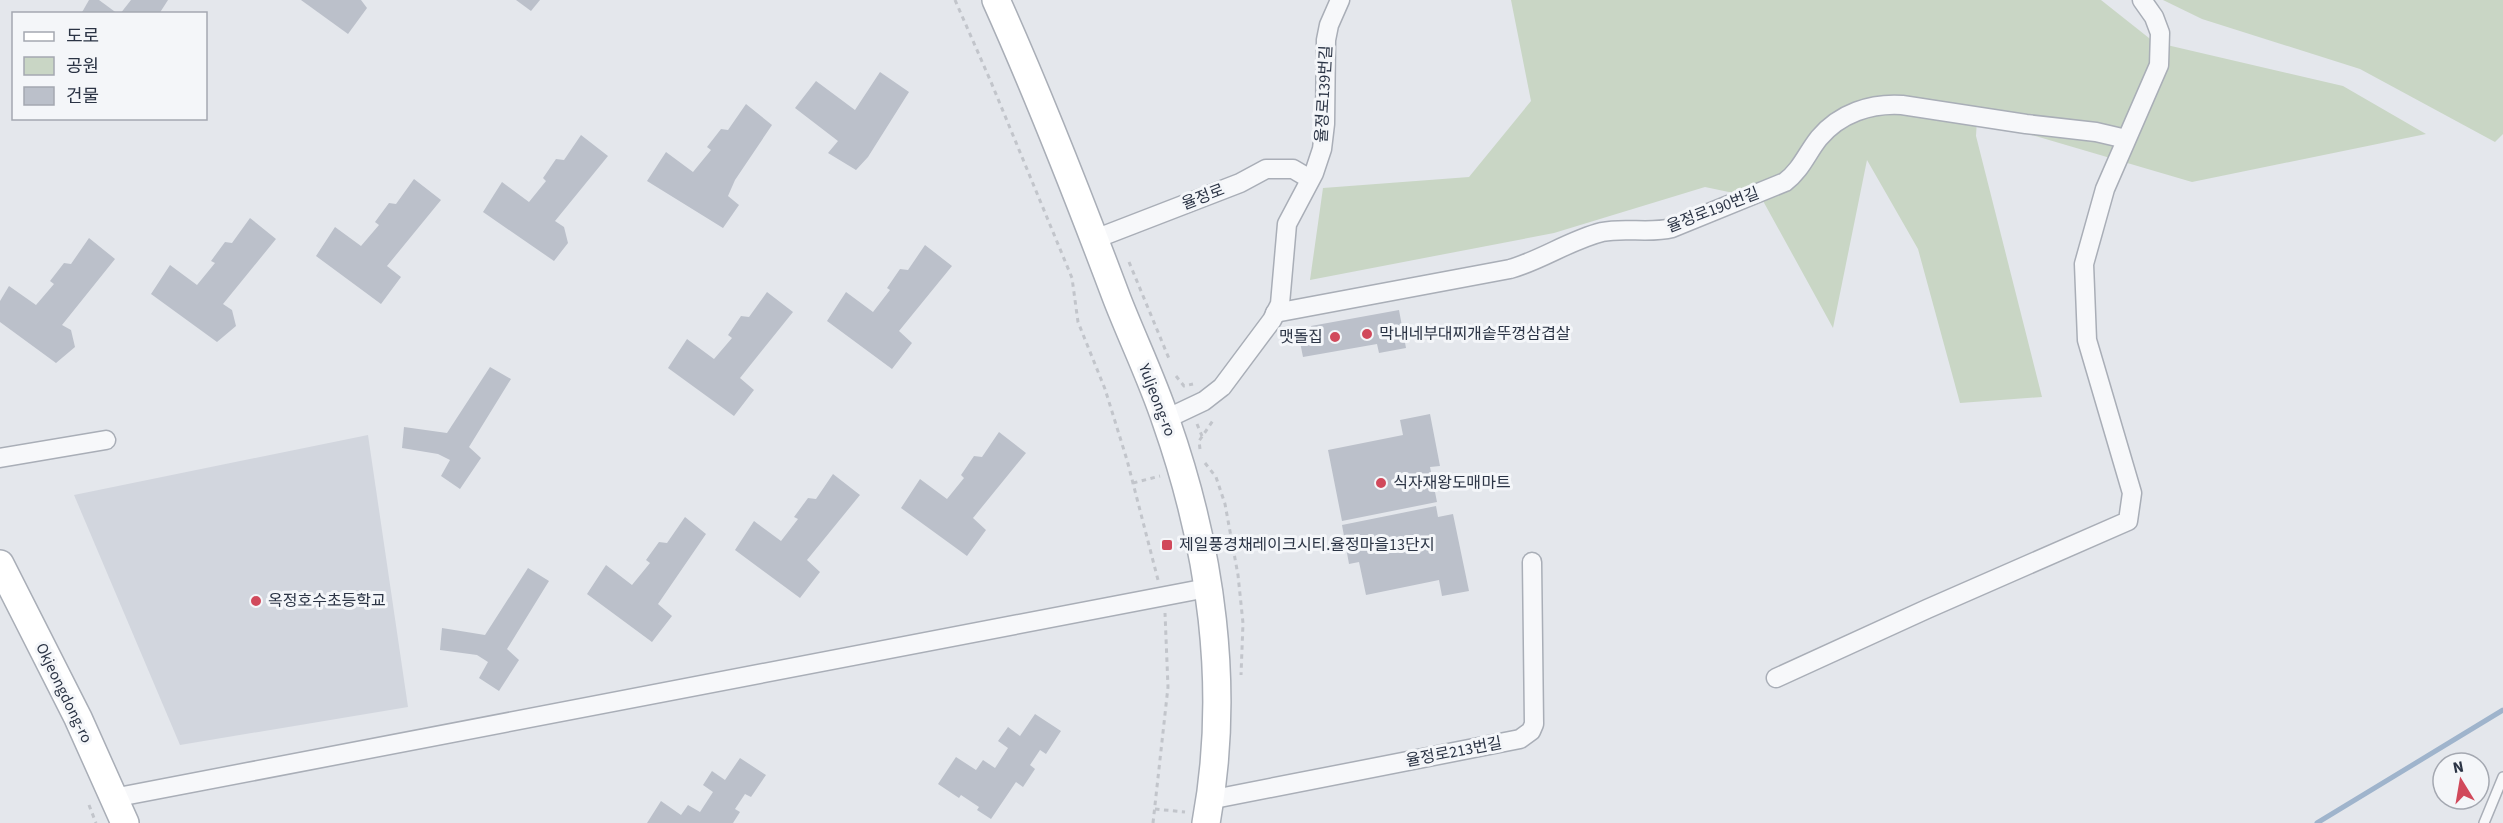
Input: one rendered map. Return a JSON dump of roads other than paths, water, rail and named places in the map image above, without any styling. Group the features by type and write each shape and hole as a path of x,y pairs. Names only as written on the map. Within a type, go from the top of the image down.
{"main road":[{"name":"Yuljeong-ro","path":"996,0 1023,60 1166,419 1195,513 1215,644 1218,694 1207,812"},
{"name":"Okjeongdong-ro","path":"0,564 78,718 101,801 125,823"}],"street":[{"name":"율정로139번길","path":"1166,419 1204,401 1222,387 1275,313 1282,290 1287,224 1311,179 1322,149 1329,25 1340,0"},
{"path":"1776,678 2128,521 2132,493 2087,340 2084,264 2105,189 2159,65 2160,33 2154,17 2142,0"},
{"name":"율정로190번길","path":"1275,313 1510,269 1600,233 1659,231 1672,228 1785,182 1795,174 1819,138 1831,126 1866,107 1884,104 1902,105 2096,132 2126,139"},
{"name":"율정로","path":"1095,239 1240,183 1266,169 1293,169 1311,179"},
{"path":"0,458 106,440"},
{"name":"율정로213번길","path":"1207,812 1526,736 1534,724 1533,562"},
{"path":"101,801 1207,588"}],"lane":[{"path":"2484,823 2503,777"}],"waterway":[{"path":"2317,823 2503,710"}],"place":[{"name":"막내네부대찌개솥뚜껑삼겹살","path":"1367,334"},
{"name":"맷돌집","path":"1335,337"},
{"name":"식자재왕도매마트","path":"1381,483"},
{"name":"제일풍경채레이크시티.율정마을13단지","path":"1167,545"},
{"name":"옥정호수초등학교","path":"256,601"}]}
